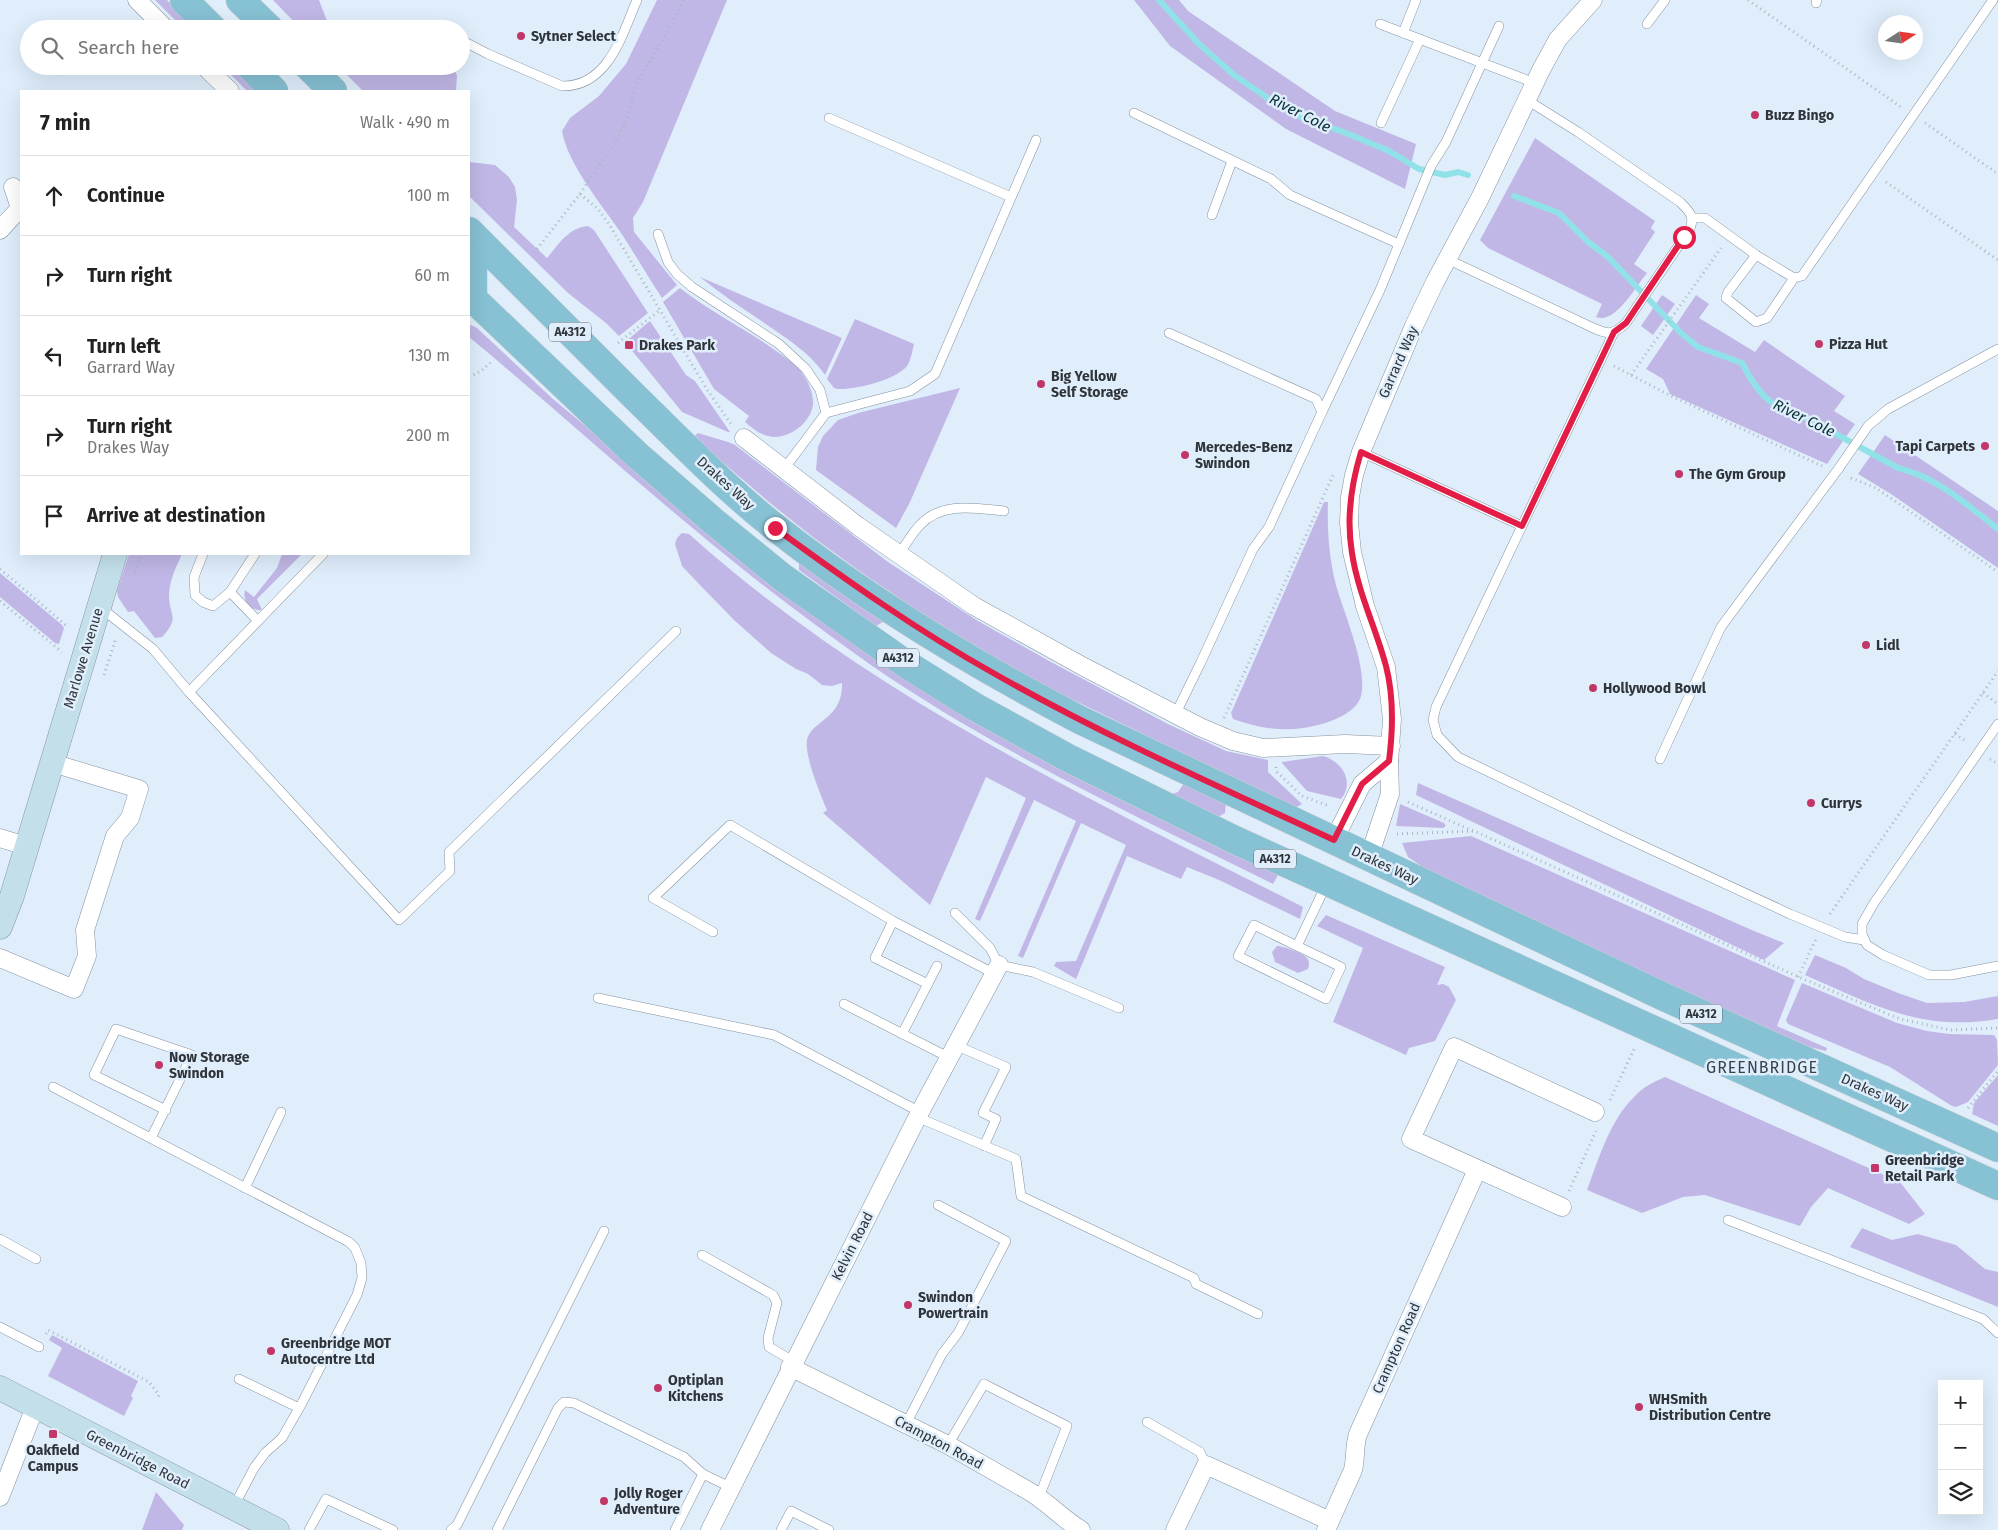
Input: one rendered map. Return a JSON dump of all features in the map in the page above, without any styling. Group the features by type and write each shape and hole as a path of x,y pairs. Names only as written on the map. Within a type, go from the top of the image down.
{"main road":[{"path":"184,0 203,20"},
{"path":"240,0 261,20"},
{"path":"259,75 273,90"},
{"path":"317,75 331,90"},
{"name":"Drakes Way","path":"470,232 672,433 775,528 941,643 1080,720 1662,996 1998,1148"},
{"path":"470,262 473,266 470,298"},
{"name":"A4312","path":"470,298 637,455 694,505 782,576 944,689 1068,758 1172,810 1998,1186"},
{"path":"1332,884 1334,840"},
{"path":"1332,884 1370,857"}],"street":[{"path":"137,0 157,20"},
{"name":"Garrard Way","path":"1370,857 1390,794 1392,719 1388,672 1365,606 1352,552 1349,523 1350,497 1361,452 1389,382 1447,259 1484,189 1558,39 1582,3"},
{"path":"213,75 229,90"},
{"path":"13,187 20,205"},
{"path":"0,230 20,209"},
{"path":"744,438 899,555 974,606 1175,715 1217,734 1248,745 1278,749 1345,744 1390,753"},
{"name":"Marlowe Avenue","path":"0,927 12,896 115,555"},
{"path":"1334,840 1362,784 1390,753"},
{"path":"0,958 74,989 87,956 86,930 115,836 130,818 139,789 52,763"},
{"path":"0,838 26,846"},
{"name":"Kelvin Road","path":"710,1530 918,1115 996,969"},
{"path":"1562,1207 1411,1139 1454,1047 1595,1112"},
{"name":"Crampton Road","path":"1328,1526 1356,1461 1358,1434 1477,1170"},
{"name":"Crampton Road","path":"792,1364 948,1445 1039,1497 1069,1523 1081,1530"},
{"name":"Greenbridge Road","path":"0,1388 277,1530"},
{"path":"0,1497 35,1407"},
{"path":"1176,1530 1206,1466 1328,1526"}],"lane":[{"path":"470,45 562,86 576,86 593,78 612,57 637,0"},
{"path":"1402,33 1416,0"},
{"path":"1648,24 1665,0"},
{"path":"1756,255 1728,292 1726,298 1756,322 1767,318 1794,278 1802,276 1811,265 1914,115 1996,1"},
{"path":"1380,24 1535,83"},
{"path":"1175,715 1202,662 1252,549 1269,527 1380,290 1431,166 1446,142 1499,26"},
{"path":"1381,123 1420,39"},
{"path":"1447,259 1595,329 1608,333 1614,332 1626,323 1690,229 1692,218 1690,211 1680,202 1578,132 1527,100"},
{"path":"1134,113 1271,179 1290,195 1399,244"},
{"path":"829,118 1011,197"},
{"path":"784,468 826,413 910,390 934,374 1036,140"},
{"path":"1212,215 1232,161"},
{"path":"1692,218 1705,218 1756,255 1794,278"},
{"path":"658,234 668,262 677,274 692,287 779,344 806,369 820,390 826,413"},
{"path":"1614,332 1436,707 1433,720 1437,735 1458,757 1633,842 1844,937 1864,940"},
{"path":"1169,333 1316,399 1322,412"},
{"path":"1660,759 1721,627 1868,426 1888,409 1998,349"},
{"path":"1361,452 1522,526"},
{"path":"899,555 920,525 934,513 961,506 1004,511"},
{"path":"203,555 194,577 195,595 203,602 213,606 230,592 254,555"},
{"path":"189,692 322,555"},
{"path":"230,592 257,620"},
{"path":"99,606 152,649 189,692 399,920 450,871 449,852 676,631"},
{"path":"1997,728 1866,916 1862,928 1864,940 1872,950 1929,974 1950,975 1998,966"},
{"path":"713,932 652,898 730,825 893,920 996,969 1033,972 1119,1008"},
{"path":"1297,946 1332,884"},
{"path":"955,913 990,948 996,969"},
{"path":"893,920 875,958 928,984"},
{"path":"1254,925 1297,946 1341,967 1326,999 1238,956 1254,925"},
{"path":"902,1034 937,966"},
{"path":"598,998 774,1035 918,1115 1016,1160 1021,1196 1194,1278 1196,1284 1258,1314"},
{"path":"844,1004 902,1034 1006,1067 983,1113 996,1119 984,1146"},
{"path":"151,1138 166,1110 192,1055 116,1029 94,1075 166,1110"},
{"path":"52,1087 348,1242 355,1248 362,1263 362,1278 357,1295 299,1408 282,1438 265,1453 254,1468 233,1508"},
{"path":"245,1188 280,1112"},
{"path":"906,1424 942,1354 958,1334 1006,1241 938,1205"},
{"path":"1728,1220 1984,1319 1998,1333"},
{"path":"452,1530 457,1525 604,1231"},
{"path":"0,1239 36,1259"},
{"path":"702,1255 773,1295 777,1303 768,1338 769,1347 792,1364"},
{"path":"0,1327 39,1347"},
{"path":"239,1379 299,1408"},
{"path":"948,1445 984,1384 1067,1426 1039,1497"},
{"path":"497,1530 558,1408 564,1402 574,1403 684,1458 703,1474 732,1488"},
{"path":"1147,1422 1200,1452 1206,1466"},
{"path":"675,1530 703,1474"},
{"path":"309,1530 326,1498 393,1530"},
{"path":"781,1530 791,1512 829,1530"}],"path":[{"path":"537,249 580,194 620,134 628,115 636,84 684,0"},
{"path":"1748,0 1998,174"},
{"path":"1874,173 1998,260"},
{"path":"580,194 598,209 609,224 706,388 728,420 744,438"},
{"path":"1631,375 1730,235"},
{"path":"618,343 660,310"},
{"path":"1602,360 1669,395 1876,488 1998,572"},
{"path":"470,376 481,371 492,361"},
{"path":"1217,734 1334,472"},
{"path":"0,569 68,627"},
{"path":"0,601 62,652"},
{"path":"1798,977 1822,927 1998,671"},
{"path":"1983,693 1998,704"},
{"path":"1278,749 1277,772 1299,794 1348,813"},
{"path":"1390,794 1798,977 1900,1019 1951,1030 1998,1028"},
{"path":"1381,827 1398,834 1474,831"},
{"path":"1963,1114 1998,1070"},
{"path":"39,1347 48,1330 149,1382 159,1395 157,1400"}],"shaded area":[{"path":"155,0 167,0 187,20 175,20"},
{"path":"273,0 319,0 327,20 292,20"},
{"path":"657,0 727,0 643,202 633,218 634,232 677,285 662,298 621,233 578,171 565,144 562,131 570,118 599,96 626,64"},
{"path":"1134,0 1179,0 1188,11 1335,111 1416,144 1405,189 1286,129 1170,46"},
{"path":"231,75 243,75 258,90 246,90"},
{"path":"347,75 457,75 456,90 362,90"},
{"path":"1535,138 1655,221 1651,228 1655,232 1634,264 1647,273 1618,310 1603,318 1596,317 1602,304 1488,248 1480,240"},
{"path":"470,162 495,165 509,177 515,187 517,200 514,227 547,258 569,233 588,226 594,230 648,313 619,336 606,323 568,293 470,197"},
{"path":"700,277 842,338 825,375 819,366 796,345"},
{"path":"680,288 787,358 799,369 812,392 813,405 807,419 796,430 783,436 765,435 745,422 749,416 714,389 663,302"},
{"path":"1662,295 1675,304 1653,335 1641,326"},
{"path":"1696,295 1709,304 1699,318 1755,352 1764,340 1845,396 1834,411 1855,424 1827,464 1670,394 1663,379 1646,369"},
{"path":"855,319 914,344 910,359 902,371 885,380 854,388 834,388 827,379"},
{"path":"650,321 686,375 695,381 730,432 682,412 625,342"},
{"path":"470,324 477,328 553,399 750,562 1279,873 1273,884 1016,754 916,695 868,663 755,579 661,502 470,338"},
{"path":"960,388 910,502 896,528 816,470 818,447 823,436 838,420 858,413"},
{"path":"698,433 735,445 888,562 978,621 1168,724 1226,751 1268,760 1268,772 1302,804 1295,808 1022,675 973,648 814,538 693,437"},
{"path":"1885,435 1998,511 1998,568 1891,494 1858,474"},
{"path":"1324,502 1328,502 1329,544 1336,585 1354,640 1361,670 1362,684 1359,701 1351,710 1339,717 1328,722 1299,729 1266,728 1233,719 1231,713"},
{"path":"682,533 689,534 759,592 831,646 906,695 983,741 1062,784 1303,907 1300,919 1219,880 1187,867 1181,879 1127,856 1076,979 1054,966 1056,962 1076,961 1126,845 1081,823 1023,958 1018,956 1076,821 1034,800 980,921 975,919 1026,798 986,777 930,905 823,813 827,810 810,765 807,740 814,728 838,705 842,683 832,686 822,685 808,674 796,669 771,653 734,620 682,566 675,544 677,538"},
{"path":"129,555 182,555 173,574 169,591 173,617 171,626 162,637 155,638 134,611 128,612 118,597 117,591"},
{"path":"282,555 301,555 257,599 262,610 254,609 246,601 245,590 254,597 277,568"},
{"path":"801,562 883,618 883,622 876,626 799,570"},
{"path":"0,573 62,625 64,628 59,644 55,643 0,597"},
{"path":"1323,756 1336,762 1344,773 1347,786 1341,799 1307,791 1282,763"},
{"path":"1184,783 1226,802 1225,813 1218,817 1171,794 1178,792"},
{"path":"1418,783 1784,943 1764,960 1416,795"},
{"path":"1400,804 1444,823 1446,826 1443,828 1396,826"},
{"path":"1471,836 1795,980 1777,1026 1827,1048 1826,1051 1792,1043 1424,868 1408,857 1402,843"},
{"path":"1326,915 1445,967 1437,985 1443,984 1449,987 1456,1000 1435,1041 1409,1048 1406,1055 1333,1022 1363,948 1317,926"},
{"path":"1277,946 1293,950 1305,956 1309,961 1308,969 1298,973 1275,962 1272,952"},
{"path":"1815,955 1846,968 1864,979 1927,1003 1964,1002 1998,996 1998,1019 1945,1022 1921,1019 1876,1006 1805,975"},
{"path":"1802,983 1897,1023 1927,1031 1949,1034 1994,1035 1997,1040 1998,1065 1968,1102 1956,1107 1952,1106 1890,1067 1788,1024 1786,1020"},
{"path":"1998,1075 1998,1126 1972,1114 1974,1103"},
{"path":"1665,1077 1900,1182 1925,1214 1909,1224 1828,1188 1811,1207 1800,1226 1705,1195 1683,1197 1642,1213 1587,1190 1606,1140 1619,1116 1642,1090"},
{"path":"1862,1228 1892,1240 1918,1234 1956,1245 1985,1269 1998,1272 1998,1307 1850,1247"},
{"path":"52,1335 138,1381 131,1396 133,1398 124,1416 48,1376 62,1348 49,1340"},
{"path":"156,1492 184,1525 182,1530 142,1530"}],"waterway":[{"name":"River Cole","path":"1159,0 1199,44 1234,75 1278,105 1309,121 1341,131 1389,151 1419,169 1445,175 1458,172 1468,175"},
{"name":"River Cole","path":"1514,196 1559,213 1588,242 1607,256 1681,333 1698,347 1742,363 1760,391 1774,404 1805,417 1898,468 1912,472 1939,485 1998,529"}],"place":[{"name":"Sytner Select","path":"521,36"},
{"name":"Buzz Bingo","path":"1755,115"},
{"name":"Pizza Hut","path":"1819,344"},
{"name":"Drakes Park","path":"629,345"},
{"name":"Big Yellow Self Storage","path":"1041,384"},
{"name":"Tapi Carpets","path":"1985,446"},
{"name":"Mercedes-Benz Swindon","path":"1185,455"},
{"name":"The Gym Group","path":"1679,474"},
{"name":"Lidl","path":"1866,645"},
{"name":"Hollywood Bowl","path":"1593,688"},
{"name":"Currys","path":"1811,803"},
{"name":"Now Storage Swindon","path":"159,1065"},
{"name":"Greenbridge Retail Park","path":"1875,1168"},
{"name":"Swindon Powertrain","path":"908,1305"},
{"name":"Greenbridge MOT Autocentre Ltd","path":"271,1351"},
{"name":"Optiplan Kitchens","path":"658,1388"},
{"name":"WHSmith Distribution Centre","path":"1639,1407"},
{"name":"Oakfield Campus","path":"53,1434"},
{"name":"Jolly Roger Adventure","path":"604,1501"}],"district":[{"name":"GREENBRIDGE","path":"1762,1067"}],"route":[{"path":"775,528 886,607 941,643 994,674 1080,720 1334,840 1362,784 1369,776 1389,761 1391,746 1392,703 1388,677 1381,648 1357,579 1349,523 1350,497 1361,452 1522,526 1614,332 1626,323 1684,237"}]}
